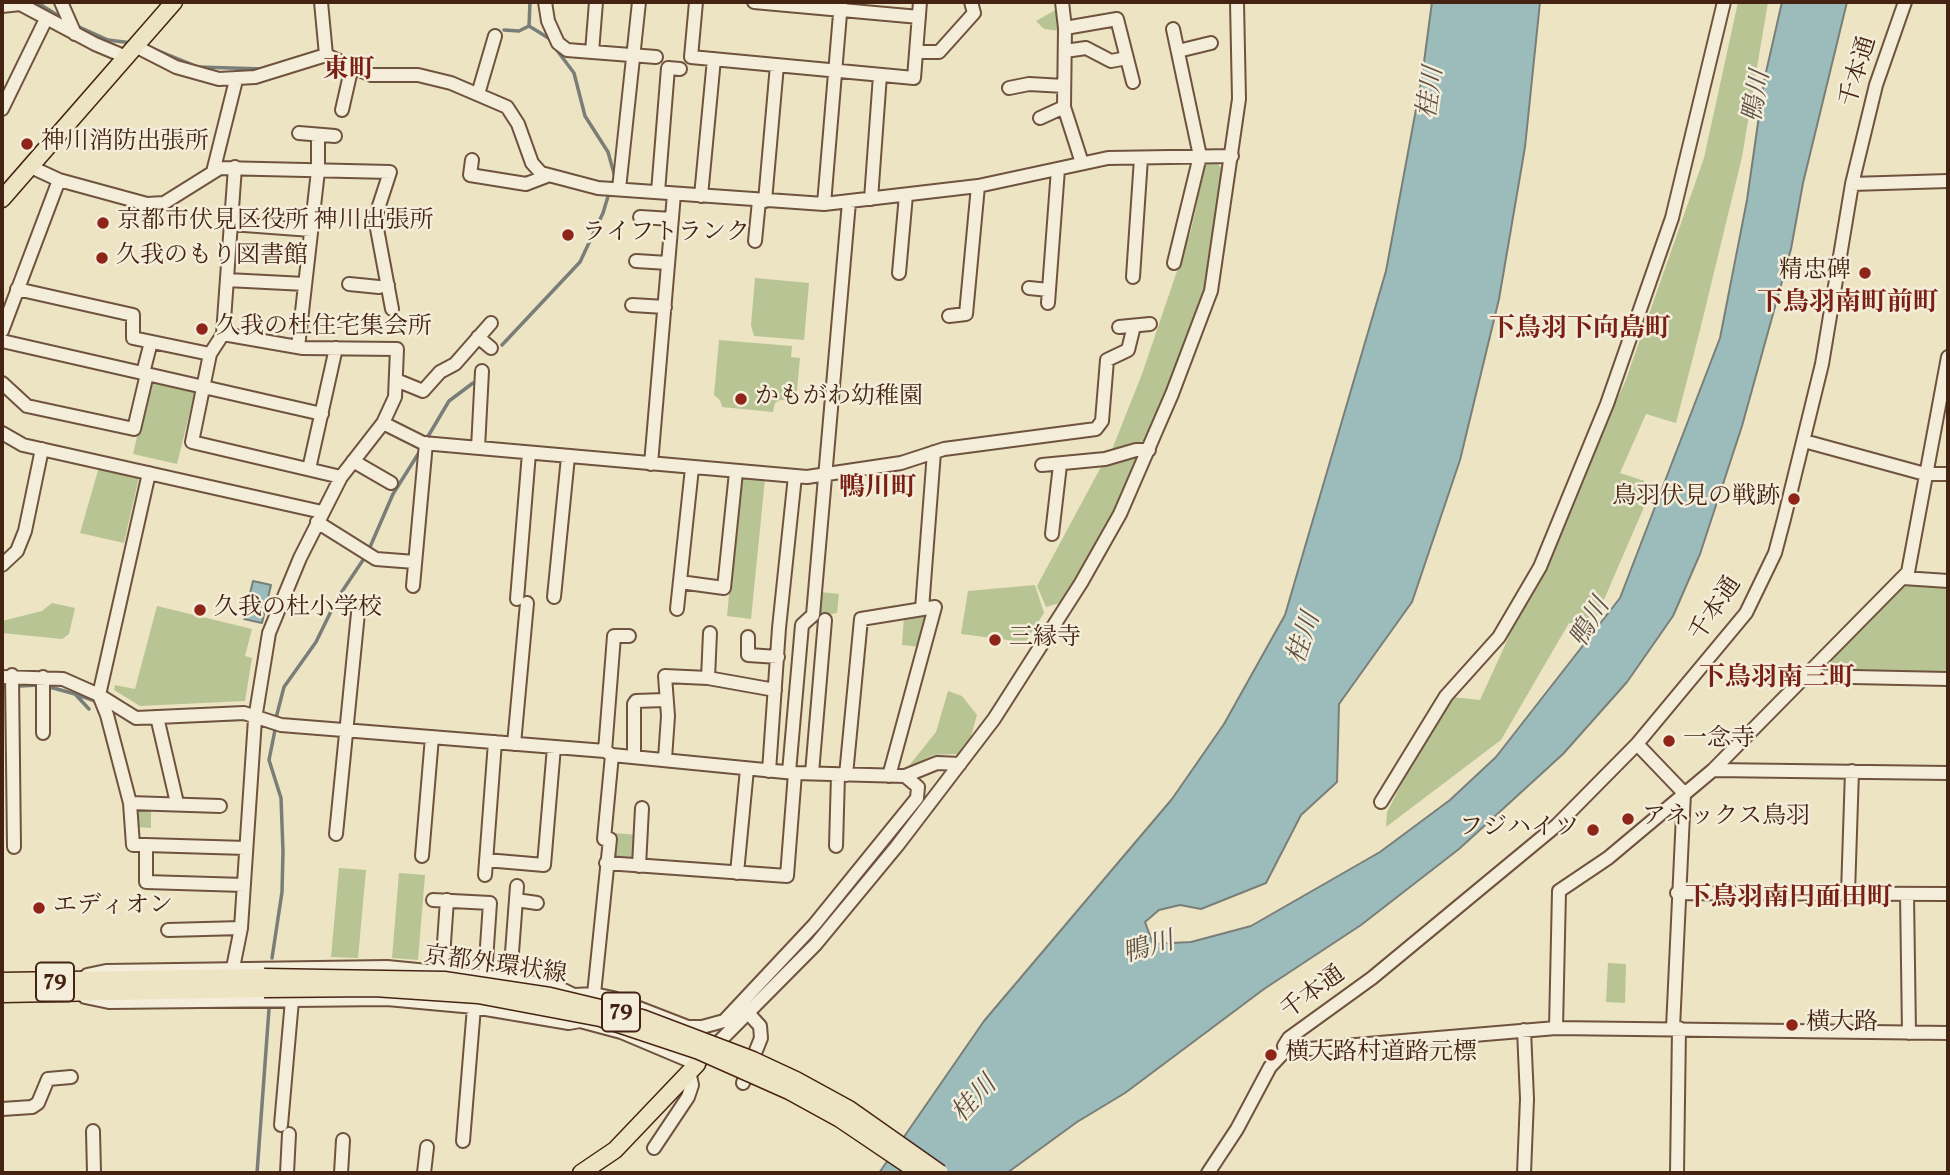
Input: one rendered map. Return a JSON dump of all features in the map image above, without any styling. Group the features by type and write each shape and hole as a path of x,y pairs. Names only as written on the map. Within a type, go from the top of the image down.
{"main road":[{"path":"2,199 174,2"},
{"name":"京都外環状線","path":"2,981 455,981 550,996 642,1018 721,1046 796,1080 849,1109 940,1173"},
{"name":"京都外環状線","path":"2,994 71,994 264,983 478,995 600,1018 699,1051 789,1091 840,1119 920,1173"},
{"path":"581,1173 615,1150 693,1068"}],"street":[{"path":"61,2 72,27"},
{"path":"321,2 326,55"},
{"path":"545,2 545,13 558,43 567,50 633,56 665,65 658,192"},
{"path":"592,52 596,2"},
{"path":"613,189 639,2"},
{"path":"696,2 691,57 914,78 920,2"},
{"path":"754,2 841,6 919,17"},
{"path":"916,51 940,52 974,13 971,2"},
{"path":"1062,2 1065,28 1064,107 1082,163"},
{"path":"654,1148 688,1097 693,1068 714,1051 816,944 995,719 1081,583 1120,514 1149,450 1211,291 1239,99 1237,2"},
{"path":"1381,802 1446,696 1499,637 1540,567 1606,404 1672,218 1724,2"},
{"name":"千本通","path":"1208,1173 1237,1129 1270,1067 1285,1051 1284,1046 1289,1038 1372,978 1557,825 1637,744 1745,613 1775,554 1822,363 1852,184 1876,85 1905,2"},
{"path":"2,6 15,3 46,19 134,48 186,71 236,80 289,68 326,55 371,75 433,77 478,94 512,111 532,163 547,176 613,189 824,204 978,186 1108,158 1232,156"},
{"path":"824,204 841,6"},
{"path":"2,109 46,19"},
{"path":"1065,28 1117,19 1133,82"},
{"path":"1173,29 1200,156 1174,263"},
{"path":"478,94 495,36"},
{"path":"1178,51 1211,43"},
{"path":"1065,51 1086,48 1111,61 1128,58"},
{"path":"701,196 714,59"},
{"path":"755,241 777,65"},
{"path":"342,110 352,66"},
{"path":"871,200 880,75"},
{"path":"213,172 236,80"},
{"path":"1009,88 1029,84 1064,86"},
{"path":"1040,118 1064,107"},
{"path":"299,133 335,136"},
{"path":"298,347 317,171 318,135"},
{"path":"1133,277 1141,158"},
{"path":"468,188 472,160"},
{"path":"31,167 59,180 147,204 164,203 220,168 390,172 375,218 392,309"},
{"path":"235,167 223,334 210,354 192,442 341,477"},
{"path":"1029,288 1048,296 1058,169"},
{"path":"470,174 526,184 547,176"},
{"path":"2,331 59,180"},
{"path":"1852,184 1948,181"},
{"path":"948,316 967,314 978,186"},
{"path":"651,464 674,194"},
{"path":"899,273 906,195"},
{"path":"606,863 787,876 802,625 813,615 849,202"},
{"path":"640,217 672,219"},
{"path":"231,224 311,230"},
{"path":"636,261 668,263"},
{"path":"227,280 305,284"},
{"path":"349,284 379,287 388,285"},
{"path":"17,289 133,315 134,338 210,354"},
{"path":"632,305 665,307"},
{"path":"396,380 424,391 440,372 454,364 491,323"},
{"path":"1119,327 1150,324"},
{"path":"383,423 426,443 736,472 824,475 901,463 934,452 1096,429 1102,421 1107,360 1128,350 1134,326"},
{"path":"223,334 298,347 397,349 395,397 383,423 341,477 320,517 269,633 255,719 241,928 233,968"},
{"path":"478,337 491,348"},
{"path":"2,341 322,414"},
{"path":"2,383 27,405 134,429 151,342"},
{"path":"309,470 336,348"},
{"path":"1556,1028 1559,891 1608,858 1713,770 1908,572 1948,356"},
{"path":"478,448 482,371"},
{"path":"2,433 23,445 149,473 320,517 376,559 415,562"},
{"path":"1804,441 1925,474 1948,474"},
{"path":"413,586 426,443"},
{"path":"2,565 16,551 25,531 43,449"},
{"path":"1042,465 1060,465 1149,450"},
{"path":"922,609 934,452"},
{"path":"514,744 529,453"},
{"path":"554,597 568,457"},
{"path":"353,461 391,482"},
{"path":"1052,534 1060,465"},
{"path":"677,609 692,468"},
{"path":"680,582 724,588 736,472"},
{"path":"149,473 102,702 130,803 133,845 246,848"},
{"path":"769,771 795,476"},
{"path":"1903,578 1948,581"},
{"path":"836,846 861,619 935,607 889,776"},
{"path":"336,834 345,730 348,722 353,620"},
{"path":"812,773 825,620"},
{"path":"708,678 710,633"},
{"path":"594,994 610,839 604,839 614,636 629,636"},
{"path":"748,637 748,655 778,657"},
{"path":"665,759 668,716 664,700 665,676 708,678 775,690"},
{"path":"1805,676 1948,679"},
{"path":"14,847 8,822 10,680 43,683 63,679 136,718 158,721 244,713 255,719 281,725 554,747 792,773 905,776 937,763 960,764"},
{"path":"43,683 43,733"},
{"path":"634,755 636,701 664,700"},
{"path":"158,721 177,803"},
{"path":"422,856 432,737"},
{"path":"485,875 495,742"},
{"path":"1637,744 1684,793 1677,893 1676,1173"},
{"path":"486,860 544,865 554,747"},
{"path":"737,873 747,769"},
{"path":"1713,770 1948,773"},
{"path":"1848,893 1852,771"},
{"path":"574,995 594,994 688,1027 702,1027 724,1021 814,925 917,798 918,787 905,776"},
{"path":"130,803 220,806"},
{"path":"639,866 642,808"},
{"path":"146,845 146,882 244,885"},
{"path":"510,979 517,886"},
{"path":"1677,893 1948,894"},
{"path":"1907,894 1909,1033"},
{"path":"442,971 440,900 490,903 485,975"},
{"path":"516,901 537,903"},
{"path":"168,930 241,928"},
{"path":"56,982 106,971 233,968 387,967 485,975 555,986 626,1023 658,1049"},
{"path":"71,994 109,1002 387,999 474,1007 569,1023 580,1021 621,1032 693,1068"},
{"path":"569,1023 574,995"},
{"path":"287,1173 285,1130 292,1000"},
{"path":"463,1141 474,1007"},
{"path":"743,1083 761,1038 760,1026 748,1013"},
{"path":"1285,1051 1556,1028 1948,1034"},
{"path":"1524,1030 1527,1099 1524,1173"},
{"path":"2,1109 32,1107 38,1103 48,1079 71,1077"},
{"path":"93,1131 94,1173"},
{"path":"341,1173 343,1140"},
{"path":"424,1173 427,1147"},
{"path":"592,1173 615,1150"}],"green space":[{"path":"1738,2 1768,2 1742,157 1700,330 1676,423 1646,414 1620,473 1654,484 1590,632 1569,623 1501,740 1386,827 1387,812 1434,721 1453,697 1480,700 1625,382 1704,158"},
{"path":"1057,9 1061,31 1044,29 1036,21"},
{"path":"1206,162 1218,164 1224,171 1207,286 1151,435 1143,441 1111,452 1142,374 1191,230"},
{"path":"755,278 809,283 804,340 754,336 751,325"},
{"path":"719,340 792,346 791,357 800,358 796,401 780,400 775,403 773,412 722,407 720,400 714,395"},
{"path":"151,377 196,387 177,464 133,454"},
{"path":"1136,457 1140,461 1105,531 1063,602 1046,607 1037,586 1102,465"},
{"path":"99,467 139,477 124,543 80,533"},
{"path":"740,477 765,479 751,619 727,616"},
{"path":"1035,585 1044,613 1023,646 1015,646 1015,641 961,634 968,591"},
{"path":"1905,585 1948,587 1948,676 1816,674 1894,590"},
{"path":"820,592 839,594 837,613 819,616"},
{"path":"52,603 75,608 69,634 62,639 2,633 2,621 42,611"},
{"path":"157,606 252,629 245,656 252,658 245,701 140,706 114,690 115,685 135,689"},
{"path":"924,614 928,618 921,647 902,645 904,616"},
{"path":"948,691 962,696 977,715 969,743 960,754 933,755 908,767 936,732"},
{"path":"137,807 151,808 151,828 135,827 132,813"},
{"path":"615,833 638,835 637,860 619,859 613,854"},
{"path":"339,868 366,870 358,958 331,957"},
{"path":"399,873 425,875 418,960 392,958"},
{"path":"1608,963 1626,964 1625,1003 1606,1002"}],"water":[{"path":"1432,2 1540,2 1525,147 1499,299 1460,460 1412,602 1339,704 1337,782 1301,815 1266,883 1201,909 1180,905 1159,910 1145,922 1153,944 1191,942 1251,926 1380,852 1450,800 1496,757 1620,598 1720,338 1747,200 1764,81 1782,2 1847,2 1803,183 1791,249 1742,426 1700,554 1673,616 1627,682 1563,754 1459,849 1361,925 1264,989 1125,1093 1077,1122 1007,1173 879,1173 984,1021 1172,799 1224,724 1285,615 1386,271 1422,77"},
{"path":"253,581 271,585 262,623 244,619"}],"waterway":[{"path":"36,2 64,19"},
{"path":"530,2 529,26 550,39"},
{"path":"77,26 108,40 132,43"},
{"path":"504,30 519,31 529,26"},
{"path":"144,45 198,67 264,69"},
{"path":"556,49 574,73 585,116 608,152 615,177 611,186"},
{"path":"502,345 580,262 603,213 609,193"},
{"path":"427,438 449,401 473,383"},
{"path":"276,718 284,687 316,642 337,599 367,554 393,494 420,451"},
{"path":"2,687 39,685"},
{"path":"46,686 75,694 89,709"},
{"path":"75,694 98,702"},
{"path":"198,721 245,719"},
{"path":"272,958 282,892 283,851 281,798 269,760 275,730"},
{"path":"257,1173 269,1009"}],"place":[{"name":"神川消防出張所","path":"27,144"},
{"name":"京都市伏見区役所 神川出張所","path":"103,223"},
{"name":"ライフトランク","path":"568,235"},
{"name":"久我のもり図書館","path":"102,258"},
{"name":"精忠碑","path":"1865,273"},
{"name":"久我の杜住宅集会所","path":"202,329"},
{"name":"かもがわ幼稚園","path":"741,399"},
{"name":"鳥羽伏見の戦跡","path":"1794,499"},
{"name":"久我の杜小学校","path":"200,610"},
{"name":"三縁寺","path":"995,640"},
{"name":"一念寺","path":"1669,741"},
{"name":"アネックス鳥羽","path":"1628,819"},
{"name":"フジハイツ","path":"1593,830"},
{"name":"エディオン","path":"39,908"},
{"name":"横大路","path":"1792,1025"},
{"name":"横大路村道路元標","path":"1271,1055"}],"district":[{"name":"東町","path":"349,72"},
{"name":"下鳥羽南町前町","path":"1848,305"},
{"name":"下鳥羽下向島町","path":"1580,331"},
{"name":"鴨川町","path":"878,490"},
{"name":"下鳥羽南三町","path":"1777,680"},
{"name":"下鳥羽南円面田町","path":"1789,900"}],"water label":[{"name":"桂川","path":"1433,93"},
{"name":"鴨川","path":"1759,97"},
{"name":"鴨川","path":"1592,624"},
{"name":"桂川","path":"1306,639"},
{"name":"鴨川","path":"1149,950"},
{"name":"桂川","path":"976,1101"}]}
